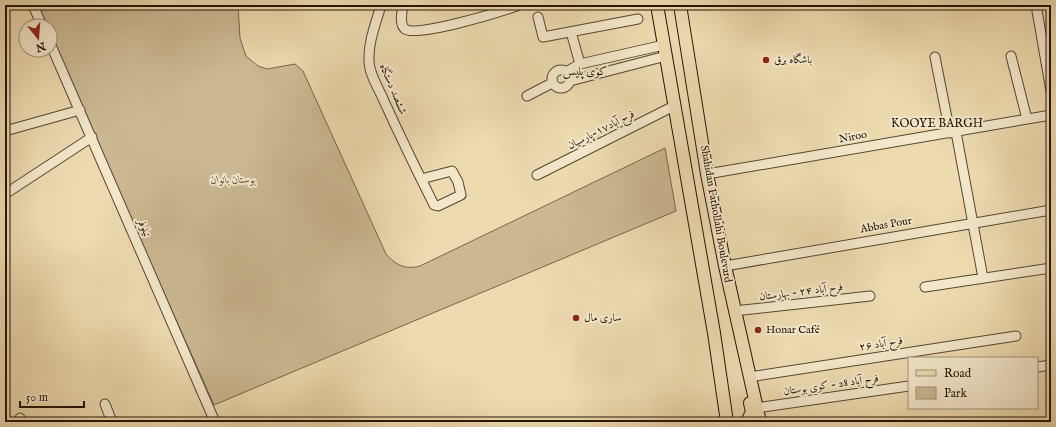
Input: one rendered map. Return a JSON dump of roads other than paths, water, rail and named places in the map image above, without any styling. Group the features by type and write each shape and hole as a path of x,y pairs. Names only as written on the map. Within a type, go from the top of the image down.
{"main road":[{"name":"Shahidan Fathollahi Boulevard","path":"657,5 728,421"},
{"name":"Shahidan Fathollahi Boulevard","path":"680,5 707,174 734,312 760,422"},
{"path":"742,345 741,356 752,412 747,422"}],"street":[{"path":"33,5 39,18"},
{"name":"ششصد دستگاه","path":"382,5 371,40 369,63 374,80 422,179 436,206 459,198 461,195 455,174 452,171 422,179"},
{"path":"403,5 403,28 407,31 424,31 473,19 519,5"},
{"path":"1036,5 1047,41 1051,91"},
{"path":"538,17 543,37 638,19"},
{"path":"571,32 580,64"},
{"path":"566,72 580,64 665,50"},
{"path":"570,81 665,50"},
{"path":"1011,56 1027,119"},
{"path":"935,57 953,132 983,278"},
{"name":"نیلوفر","path":"57,58 216,422"},
{"path":"559,70 566,72 571,77 570,84 565,88 552,83 553,75 559,70"},
{"path":"526,96 552,83"},
{"name":"فرح آباد۱۷-پارسیان","path":"538,175 674,106"},
{"path":"5,131 80,110"},
{"name":"Niroo","path":"707,174 1051,115"},
{"path":"5,194 92,137"},
{"name":"Abbas Pour","path":"725,266 972,222 1051,210"},
{"path":"925,287 1051,268"},
{"name":"فرح آباد ۲۴ - بهارستان","path":"734,312 870,296"},
{"name":"فرح آباد ۲۶","path":"749,377 1016,336"},
{"path":"1038,367 1051,365"},
{"name":"فرح آباد 28 - کوی بوستان","path":"756,408 908,386"},
{"path":"105,404 112,422"}],"place":[{"name":"باشگاه برق","path":"766,60"},
{"name":"ساری مال","path":"576,318"},
{"name":"Honar Café","path":"758,330"}],"district":[{"name":"کوی پلیس","path":"585,71"},
{"name":"KOOYE BARGH","path":"937,123"}],"park label":[{"name":"بوستان بانوان","path":"233,180"}]}
